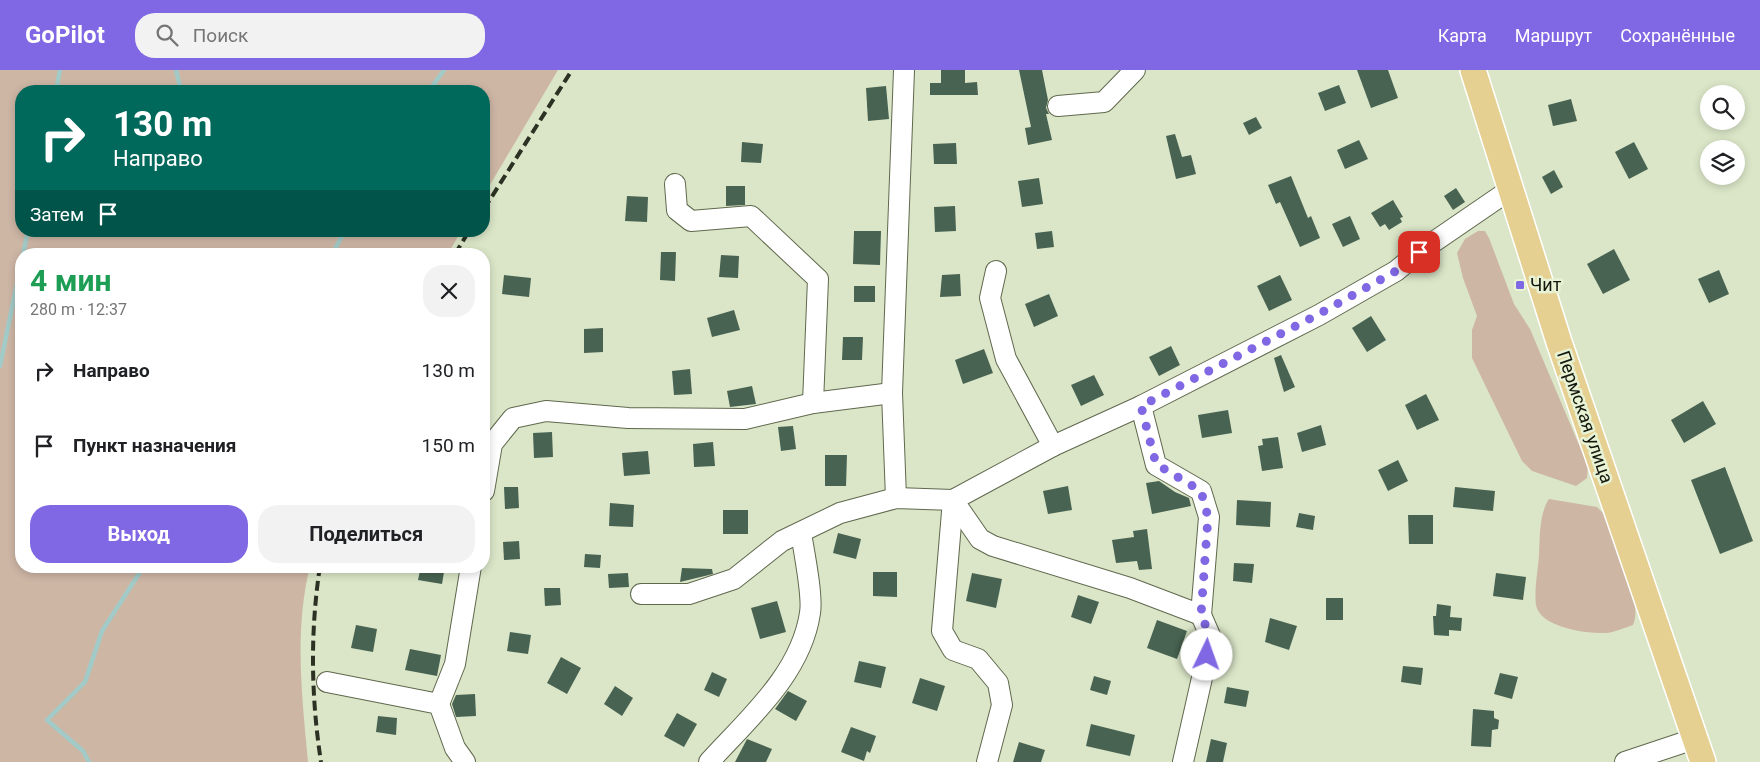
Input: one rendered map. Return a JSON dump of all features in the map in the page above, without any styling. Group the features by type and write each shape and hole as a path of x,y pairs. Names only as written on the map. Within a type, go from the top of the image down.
{"main road":[{"name":"Пермская улица","path":"1473,70 1561,350 1694,739 1704,762"}],"street":[{"path":"896,498 892,393 904,70"},
{"path":"1058,106 1104,102 1135,70"},
{"path":"675,184 677,210 691,221 751,216 818,279 813,403"},
{"path":"641,594 689,594 734,579 782,541 840,513 896,498 953,500 1053,446 1141,406 1319,314 1396,271 1419,252 1511,189"},
{"path":"996,271 990,298 1006,359 1053,446"},
{"path":"490,456 492,444 513,418 546,411 628,418 745,419 813,403 892,393"},
{"path":"1141,406 1156,464 1201,491 1208,517 1201,615 1211,638 1183,762"},
{"path":"953,500 980,539 993,546 1130,588 1201,615"},
{"path":"953,500 942,631 953,650 978,659 998,683 1002,705 987,762"},
{"path":"709,762 770,696 797,657 810,612 801,533"},
{"path":"465,762 455,748 439,704 455,664 470,573"},
{"path":"327,682 439,704"},
{"path":"1625,762 1694,739"}],"shaded area":[{"path":"0,70 558,70 490,185 490,85 15,85 15,237 458,237 451,248 15,248 15,573 309,573 302,615 301,639 302,688 308,762 0,762"},
{"path":"1478,231 1485,231 1489,238 1514,304 1530,329 1588,466 1587,478 1576,486 1532,471 1522,461 1472,358 1472,330 1477,316 1463,278 1457,253 1465,239"},
{"path":"1549,499 1597,507 1606,516 1632,587 1635,602 1633,625 1607,633 1577,631 1555,624 1539,613 1535,593 1540,533 1543,512"}],"building":[{"path":"941,70 965,70 965,83 977,82 978,95 930,95 930,83 941,83"},
{"path":"1019,70 1042,70 1048,100 1046,108 1049,114 1046,114 1052,140 1028,145 1025,128 1031,127"},
{"path":"1357,70 1388,70 1398,98 1371,108"},
{"path":"1339,85 1346,103 1325,111 1318,93"},
{"path":"886,86 889,119 868,121 866,88"},
{"path":"1571,99 1577,121 1553,126 1548,105"},
{"path":"1256,117 1262,128 1249,135 1243,123"},
{"path":"1175,134 1182,157 1191,155 1196,174 1176,179 1166,136"},
{"path":"1359,140 1368,159 1345,169 1337,150"},
{"path":"742,142 763,144 761,163 741,162"},
{"path":"1634,142 1648,169 1629,179 1615,152"},
{"path":"956,143 957,164 934,164 933,144"},
{"path":"1554,170 1563,187 1551,194 1542,177"},
{"path":"1291,176 1308,218 1311,216 1320,238 1300,247 1280,202 1276,204 1268,185"},
{"path":"1039,178 1043,204 1022,207 1018,181"},
{"path":"726,186 745,186 745,205 726,206"},
{"path":"1456,188 1465,202 1453,210 1444,196"},
{"path":"627,196 648,197 647,222 625,221"},
{"path":"1393,200 1403,217 1400,218 1402,222 1389,230 1385,224 1380,227 1371,213"},
{"path":"955,206 956,231 935,232 934,207"},
{"path":"1350,216 1360,239 1343,247 1332,224"},
{"path":"854,231 881,231 880,265 853,264"},
{"path":"1052,231 1054,247 1037,249 1035,233"},
{"path":"1614,249 1630,280 1603,294 1587,264"},
{"path":"661,252 676,252 675,281 660,280"},
{"path":"721,255 739,256 738,278 719,277"},
{"path":"1719,270 1729,294 1709,303 1698,279"},
{"path":"960,274 961,296 940,297 942,275"},
{"path":"504,275 531,278 529,297 502,294"},
{"path":"1280,275 1292,300 1269,311 1257,286"},
{"path":"854,286 875,286 875,302 854,302"},
{"path":"1049,294 1058,316 1034,327 1025,304"},
{"path":"734,310 740,330 712,337 707,318"},
{"path":"1371,316 1386,340 1367,352 1352,328"},
{"path":"603,328 603,352 584,353 584,329"},
{"path":"843,337 863,337 862,360 842,360"},
{"path":"1171,346 1180,365 1159,376 1149,357"},
{"path":"984,349 993,373 963,384 955,360"},
{"path":"1281,355 1295,387 1284,392 1274,358"},
{"path":"690,369 692,394 674,395 672,371"},
{"path":"1094,375 1104,395 1081,406 1071,385"},
{"path":"752,386 756,404 730,407 727,391"},
{"path":"1426,394 1439,420 1417,430 1405,405"},
{"path":"1703,401 1716,424 1684,443 1671,420"},
{"path":"1228,410 1232,433 1202,438 1198,415"},
{"path":"1321,425 1326,445 1302,452 1297,433"},
{"path":"793,426 796,449 781,451 778,427"},
{"path":"552,432 553,457 534,458 533,433"},
{"path":"1278,437 1283,468 1262,471 1258,446 1263,445 1262,439"},
{"path":"713,442 715,466 694,467 693,444"},
{"path":"648,451 650,474 624,476 622,453"},
{"path":"825,455 847,455 846,486 825,486"},
{"path":"1398,460 1408,481 1388,491 1378,470"},
{"path":"1725,467 1753,541 1720,554 1691,480"},
{"path":"1159,481 1175,492 1189,498 1191,506 1152,514 1146,483"},
{"path":"1068,486 1072,510 1048,514 1043,491"},
{"path":"504,487 518,487 519,508 505,509"},
{"path":"1455,487 1495,491 1493,511 1453,507"},
{"path":"1237,500 1271,502 1270,527 1236,525"},
{"path":"610,503 634,505 633,527 609,526"},
{"path":"723,510 748,510 748,534 723,534"},
{"path":"1299,513 1315,516 1313,530 1296,527"},
{"path":"1408,515 1433,515 1433,544 1409,544"},
{"path":"1147,529 1152,569 1139,570 1137,561 1116,563 1112,540 1134,537 1133,531"},
{"path":"838,533 861,539 856,559 833,553"},
{"path":"519,541 520,559 504,560 503,542"},
{"path":"585,554 601,555 600,568 584,567"},
{"path":"1234,563 1254,564 1252,583 1233,581"},
{"path":"682,568 712,569 713,574 680,582"},
{"path":"873,572 897,572 897,597 873,596"},
{"path":"420,573 444,573 442,584 418,580"},
{"path":"628,573 629,587 609,588 608,574"},
{"path":"972,573 1002,579 996,608 966,601"},
{"path":"1496,573 1526,577 1523,600 1493,596"},
{"path":"544,588 560,588 561,605 545,606"},
{"path":"1078,595 1099,602 1091,624 1071,617"},
{"path":"1326,598 1343,598 1343,620 1326,620"},
{"path":"777,601 786,632 760,639 751,608"},
{"path":"1437,604 1451,606 1450,617 1462,618 1461,631 1449,630 1449,636 1434,635 1433,616 1436,616"},
{"path":"1270,618 1297,626 1289,650 1265,642"},
{"path":"1157,620 1187,631 1177,659 1147,648"},
{"path":"356,625 377,629 373,652 351,648"},
{"path":"510,632 531,635 528,654 507,651"},
{"path":"410,649 441,655 437,676 405,670"},
{"path":"561,657 581,668 567,694 547,683"},
{"path":"859,661 886,667 881,688 854,682"},
{"path":"1403,666 1423,668 1421,685 1401,682"},
{"path":"712,672 727,679 719,697 704,690"},
{"path":"1500,673 1518,677 1512,699 1494,694"},
{"path":"1094,676 1111,681 1107,695 1090,690"},
{"path":"920,678 945,686 937,711 912,703"},
{"path":"615,686 633,698 622,716 604,704"},
{"path":"1227,687 1249,691 1246,707 1224,703"},
{"path":"788,691 807,701 796,721 775,709"},
{"path":"475,694 476,716 456,717 452,704 456,695"},
{"path":"1473,709 1494,711 1494,718 1499,720 1498,729 1492,730 1491,747 1471,746"},
{"path":"677,713 697,724 684,747 664,736"},
{"path":"378,716 397,718 396,735 376,732"},
{"path":"1091,724 1135,735 1130,756 1086,746"},
{"path":"851,727 876,736 870,753 867,751 864,761 841,752"},
{"path":"747,739 772,749 766,762 735,762"},
{"path":"1211,739 1227,743 1223,762 1206,762"},
{"path":"1019,742 1045,750 1041,762 1013,762"}],"waterway":[{"path":"57,85 60,70"},
{"path":"176,70 180,85"},
{"path":"433,85 444,70"},
{"path":"24,248 27,237"},
{"path":"335,248 342,237"},
{"path":"0,366 15,293"},
{"path":"89,762 83,751 47,720 85,682 102,631 139,573"}],"railway":[{"path":"490,200 572,70"},
{"path":"459,248 465,237"},
{"path":"319,573 313,640 313,664 315,713 321,762"}],"place":[{"name":"Чит","path":"1520,285"}],"route":[{"path":"1207,655 1211,638 1201,615 1208,517 1201,491 1156,464 1141,406 1319,314 1396,271 1419,252"}]}
